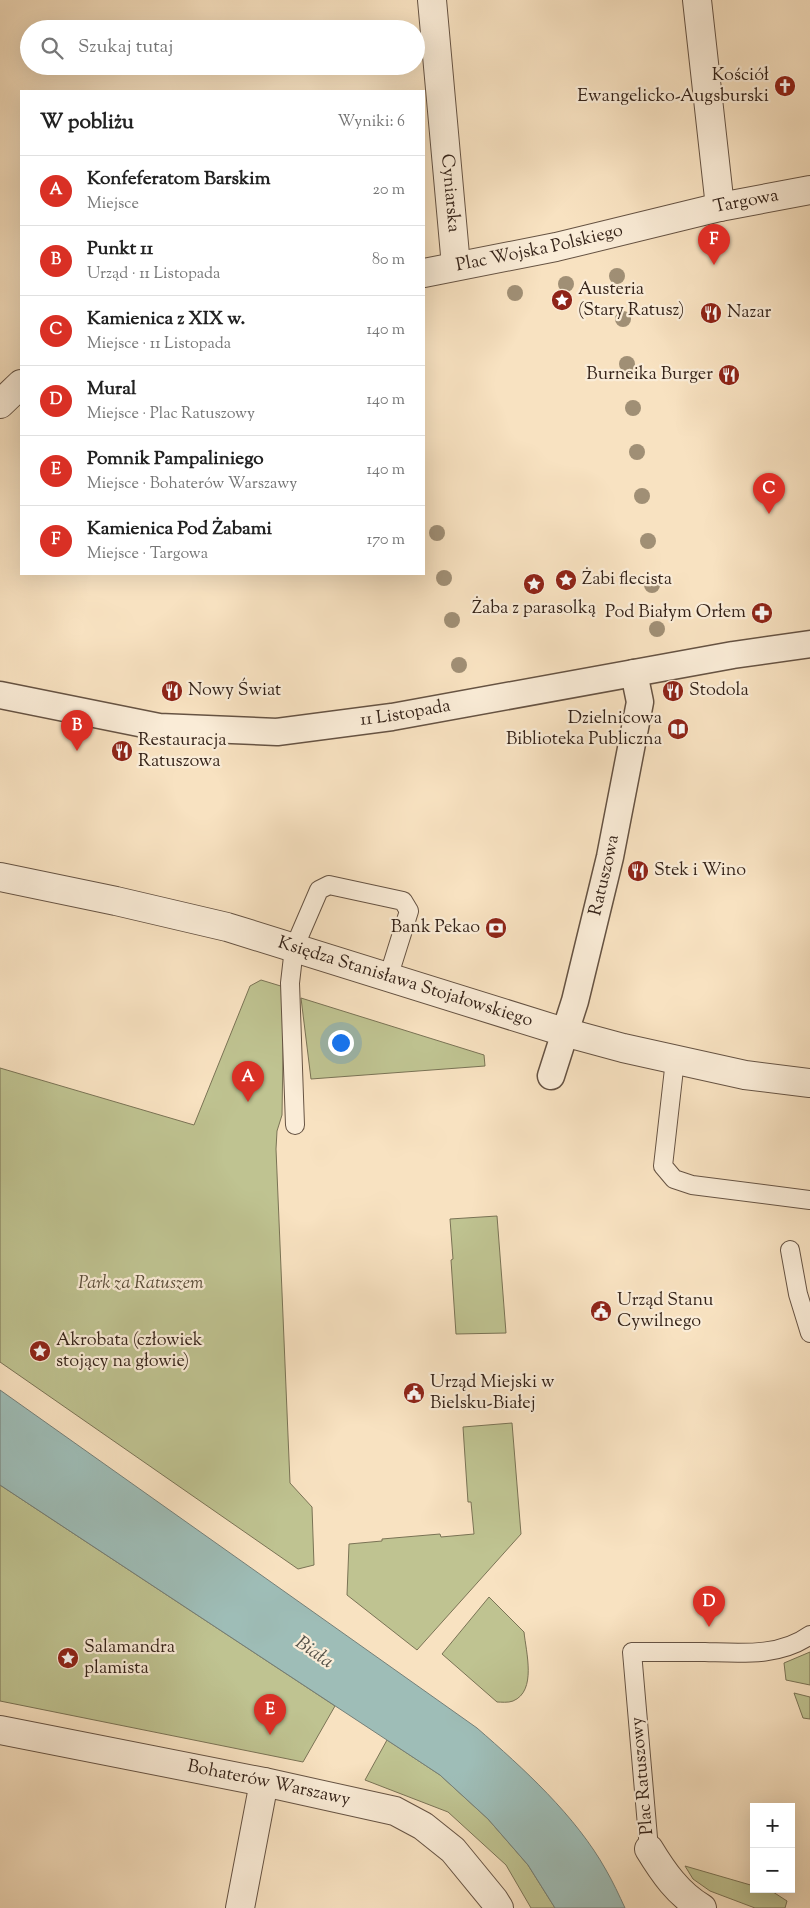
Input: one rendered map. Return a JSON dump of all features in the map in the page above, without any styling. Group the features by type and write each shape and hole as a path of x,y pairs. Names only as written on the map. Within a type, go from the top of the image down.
{"street":[{"name":"Cyniarska","path":"432,0 456,266"},
{"path":"697,0 720,207"},
{"name":"Targowa","path":"654,223 720,207 810,190"},
{"name":"Plac Wojska Polskiego","path":"425,273 556,248 654,223"},
{"path":"0,404 20,385"},
{"name":"11 Listopada","path":"0,695 160,726 277,732 392,717 732,655 810,644"},
{"name":"Ratuszowa","path":"551,1076 575,1001 610,858 640,702 634,673"},
{"name":"Księdza Stanisława Stojałowskiego","path":"0,878 116,901 218,925 564,1032 675,1060 745,1075 810,1083"},
{"name":"Bohaterów Warszawy","path":"0,1730 264,1782 395,1811 423,1826 453,1850 499,1908"},
{"path":"240,1908 264,1782"},
{"name":"Plac Ratuszowy","path":"649,1849 666,1876 689,1901 702,1908"}],"lane":[{"path":"295,1125 290,992 294,948 319,890 328,885 403,901 409,910 388,978"},
{"path":"675,1060 663,1166 674,1179 692,1185 810,1200"},
{"path":"790,1250 798,1294 810,1333"},
{"name":"Plac Ratuszowy","path":"649,1849 632,1652 752,1653 792,1645 810,1635"}],"green space":[{"name":"Park za Ratuszem","path":"261,980 284,987 282,1115 277,1131 276,1149 290,1483 312,1507 314,1565 298,1569 0,1362 0,1068 194,1125 250,986"},
{"path":"301,998 484,1055 485,1066 311,1079"},
{"path":"497,1216 506,1333 456,1334 450,1219"},
{"path":"512,1423 521,1534 417,1650 347,1595 349,1544 440,1534 441,1537 474,1534 471,1502 468,1502 463,1427"},
{"path":"0,1485 335,1706 303,1762 0,1701"},
{"path":"489,1597 524,1632 528,1660 528,1680 520,1696 511,1702 497,1702 442,1654"},
{"path":"810,1652 810,1685 786,1680 784,1663"},
{"path":"794,1693 810,1697 810,1719 803,1718"},
{"path":"387,1740 440,1775 488,1819 528,1865 555,1908 531,1908 506,1865 448,1812 365,1780"},
{"path":"685,1866 750,1885 750,1893 775,1893 787,1901 785,1908 755,1908 710,1891 693,1879"}],"water":[{"name":"Biała","path":"0,1390 477,1728 548,1794 580,1831 606,1870 625,1908 555,1908 528,1865 488,1819 440,1775 0,1485"}],"place":[{"name":"Kościół Ewangelicko-Augsburski","path":"785,86"},
{"name":"Kamienica Pod Żabami","path":"714,265"},
{"name":"Austeria (Stary Ratusz)","path":"562,300"},
{"name":"Nazar","path":"711,313"},
{"name":"Burneika Burger","path":"729,375"},
{"name":"Kamienica z XIX w.","path":"769,514"},
{"name":"Żabi flecista","path":"566,580"},
{"name":"Żaba z parasolką","path":"534,584"},
{"name":"Pod Białym Orłem","path":"762,613"},
{"name":"Nowy Świat","path":"172,691"},
{"name":"Stodola","path":"673,691"},
{"name":"Dzielnicowa Biblioteka Publiczna","path":"678,729"},
{"name":"Punkt 11","path":"77,751"},
{"name":"Restauracja Ratuszowa","path":"122,751"},
{"name":"Stek i Wino","path":"638,871"},
{"name":"Bank Pekao","path":"496,928"},
{"name":"Konfeferatom Barskim","path":"248,1102"},
{"name":"Urząd Stanu Cywilnego","path":"601,1311"},
{"name":"Akrobata (człowiek stojący na głowie)","path":"40,1351"},
{"name":"Urząd Miejski w Bielsku-Białej","path":"414,1393"},
{"name":"Mural","path":"709,1627"},
{"name":"Salamandra plamista","path":"68,1658"},
{"name":"Pomnik Pampaliniego","path":"270,1735"}]}
